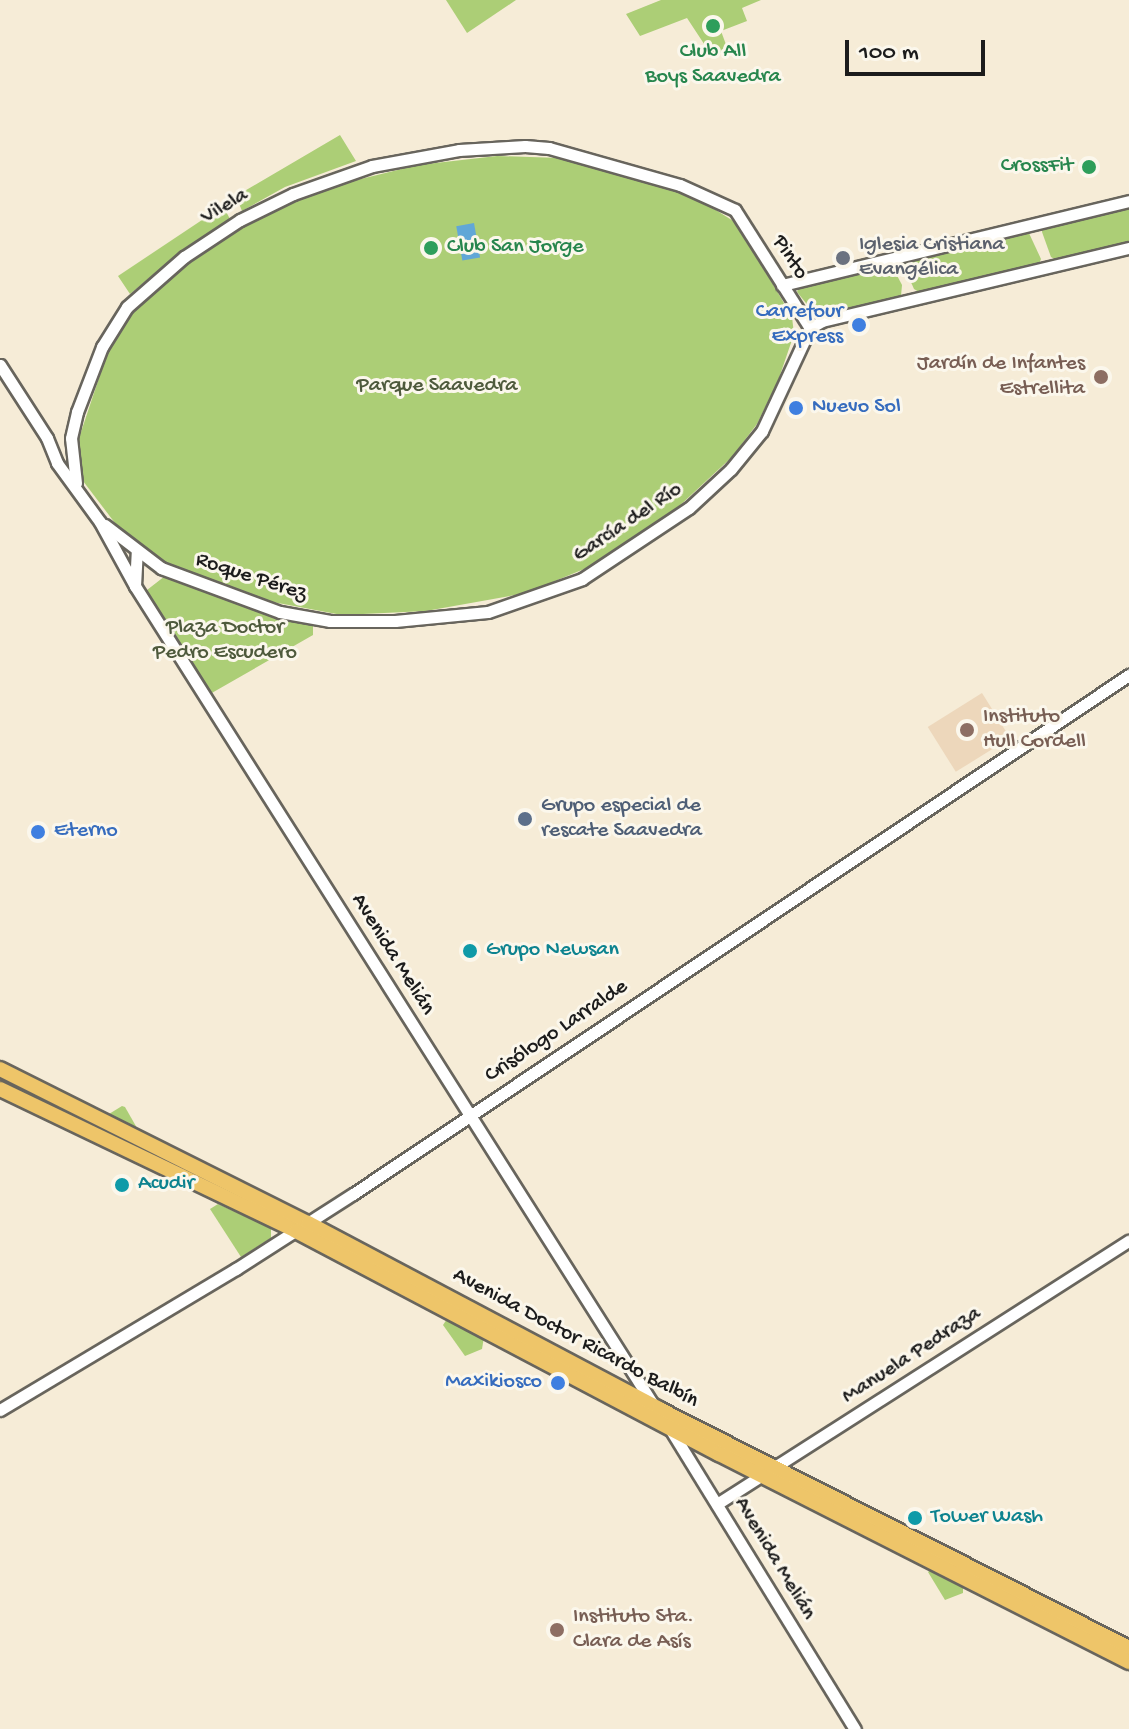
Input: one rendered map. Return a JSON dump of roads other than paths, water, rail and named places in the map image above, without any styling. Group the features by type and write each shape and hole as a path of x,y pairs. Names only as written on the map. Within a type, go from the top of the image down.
{"main road":[{"name":"Avenida Doctor Ricardo Balbín","path":"0,1069 302,1227 1129,1648"},
{"name":"Avenida Doctor Ricardo Balbín","path":"0,1089 302,1227 669,1428 1129,1662"}],"street":[{"name":"Vilela","path":"77,485 71,438 97,357 127,307 184,257 240,220 293,194 372,166 459,150 549,148 680,185 735,210"},
{"path":"782,285 1129,201"},
{"name":"Pinto","path":"735,210 810,328"},
{"path":"810,328 822,321 1129,248"},
{"name":"García del Río","path":"330,621 395,621 488,612 582,579 618,558 689,508 748,451 762,431 797,350 810,328"},
{"name":"Avenida Melián","path":"0,365 47,438 57,463 77,485 135,586 657,1408 855,1729"},
{"path":"47,438 60,442 71,438"},
{"name":"Avenida Melián","path":"100,522 161,568"},
{"path":"135,586 137,552"},
{"name":"Roque Pérez","path":"161,568 243,601 330,621"},
{"name":"Crisólogo Larralde","path":"0,1410 302,1227 1129,675"},
{"name":"Manuela Pedraza","path":"717,1504 1129,1241"}],"water":[{"path":"474,223 480,257 462,261 456,226"}],"place":[{"name":"Club All Boys Saavedra","path":"713,26"},
{"name":"CrossFit","path":"1089,167"},
{"name":"Club San Jorge","path":"431,248"},
{"name":"Iglesia Cristiana Evangélica","path":"843,258"},
{"name":"Carrefour Express","path":"859,325"},
{"name":"Jardín de Infantes Estrellita","path":"1101,377"},
{"name":"Nuevo Sol","path":"796,408"},
{"name":"Instituto Hull Cordell","path":"967,730"},
{"name":"Grupo especial de rescate Saavedra","path":"525,819"},
{"name":"Eterno","path":"38,832"},
{"name":"Grupo Newsan","path":"470,951"},
{"name":"Acudir","path":"122,1185"},
{"name":"Maxikiosco","path":"558,1383"},
{"name":"Tower Wash","path":"915,1518"},
{"name":"Instituto Sta. Clara de Asís","path":"557,1630"}],"park label":[{"name":"Parque Saavedra","path":"437,387"},
{"name":"Plaza Doctor Pedro Escudero","path":"225,640"}]}
